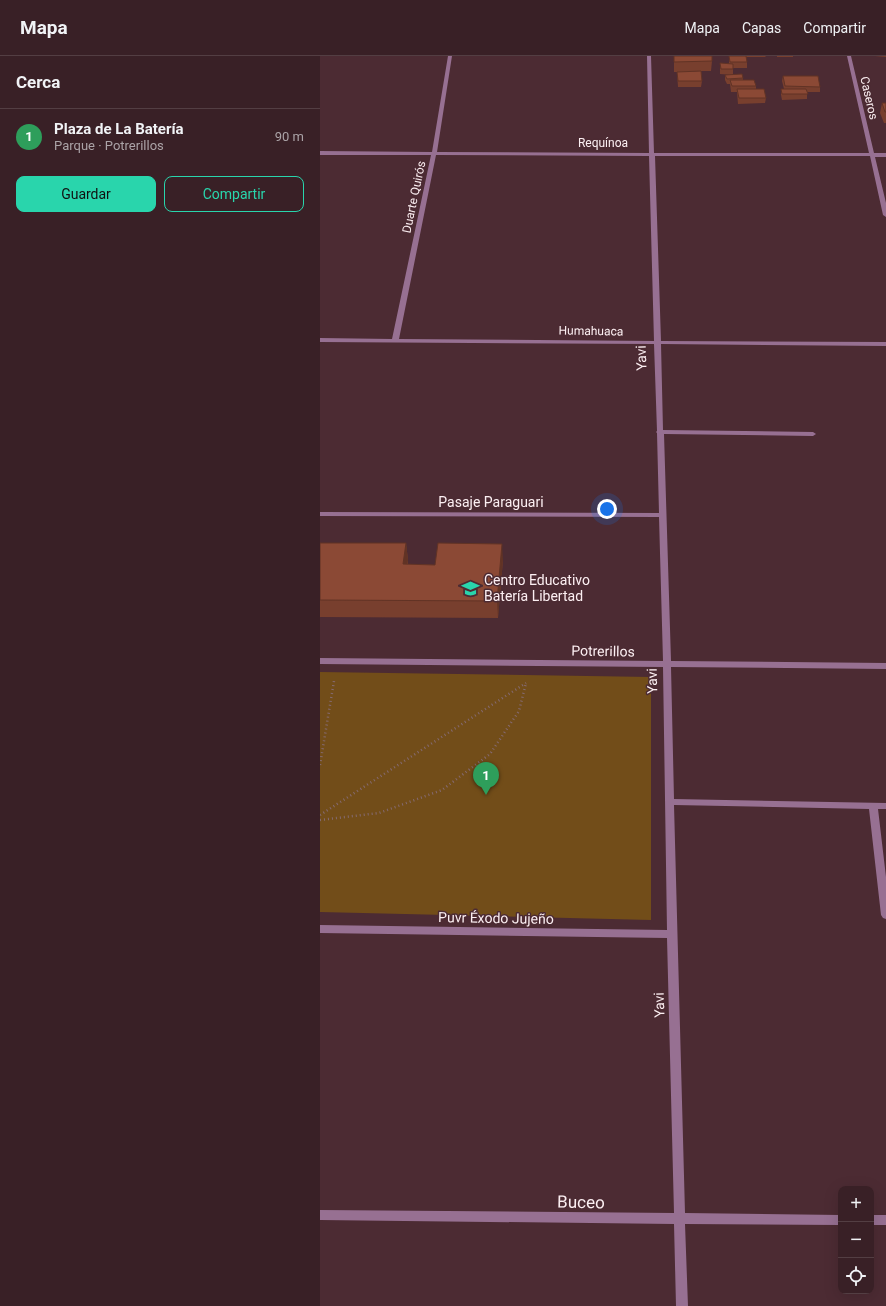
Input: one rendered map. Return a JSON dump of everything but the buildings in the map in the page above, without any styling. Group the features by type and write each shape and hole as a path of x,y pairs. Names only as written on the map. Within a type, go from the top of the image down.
{"street":[{"name":"Duarte Quirós","path":"395,341 434,153 450,56"},
{"name":"Yavi","path":"649,56 661,515 667,664 672,934 682,1306"},
{"name":"Caseros","path":"849,56 886,215"},
{"name":"Requínoa","path":"320,153 886,155"},
{"name":"Humahuaca","path":"320,340 886,344"},
{"path":"659,432 813,434"},
{"name":"Pasaje Paraguari","path":"320,514 661,515"},
{"name":"Potrerillos","path":"320,661 886,666"},
{"path":"670,802 886,806"},
{"path":"873,805 886,915"},
{"name":"Puvr Éxodo Jujeño","path":"320,929 672,934"},
{"name":"Buceo","path":"320,1215 838,1220"},
{"path":"874,1220 886,1220"}],"path":[{"path":"320,765 334,679"},
{"path":"320,815 526,683 519,711 490,754 442,790 379,813 320,820"}],"shaded area":[{"path":"320,672 651,677 651,920 320,912"}],"place":[{"name":"Centro Educativo Batería Libertad","path":"471,588"},
{"name":"Plaza de La Batería","path":"486,795"}]}
